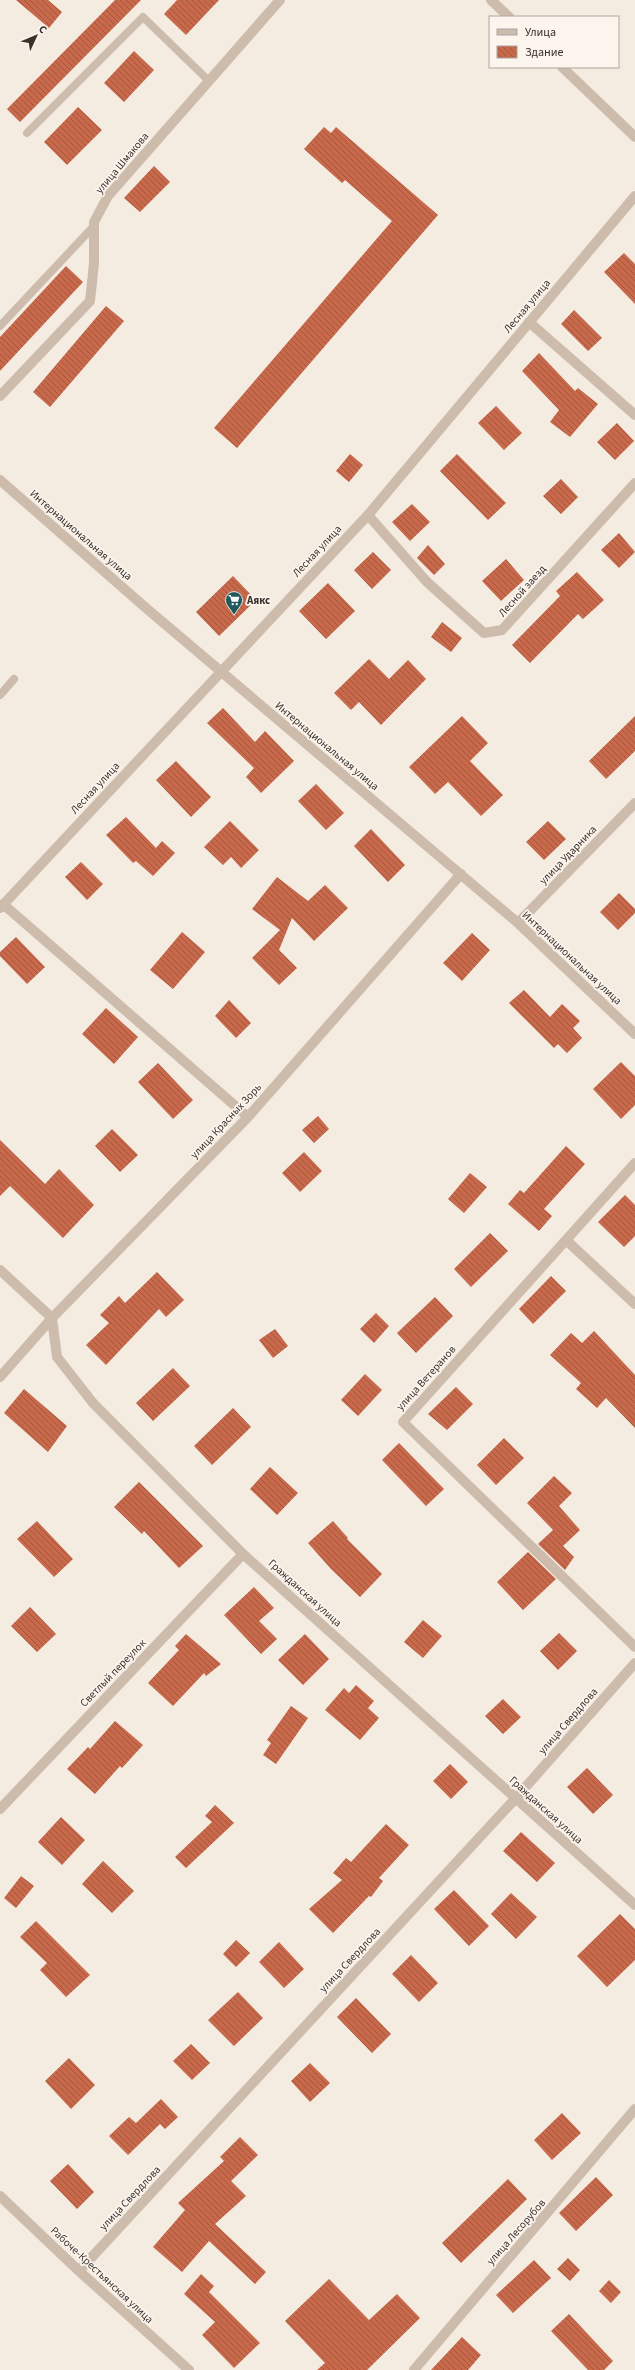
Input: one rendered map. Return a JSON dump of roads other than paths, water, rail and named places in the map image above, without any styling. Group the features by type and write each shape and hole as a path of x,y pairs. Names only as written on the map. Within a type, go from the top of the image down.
{"street":[{"name":"улица Шмакова","path":"0,396 90,301 94,263 94,226 108,196 280,0"},
{"path":"491,0 508,16"},
{"path":"563,68 635,137"},
{"name":"Лесная улица","path":"2,906 220,671 368,515 635,196"},
{"path":"529,322 635,415"},
{"name":"Интернациональная улица","path":"0,480 220,671 518,923 635,1034"},
{"name":"Лесной заезд","path":"368,515 427,582 484,633 502,630 635,483"},
{"name":"улица Ударника","path":"518,923 635,803"},
{"name":"улица Красных Зорь","path":"0,1377 52,1318 248,1117 461,874"},
{"path":"2,906 248,1117"},
{"name":"улица Ветеранов","path":"635,1164 403,1422 635,1647"},
{"path":"566,1240 635,1304"},
{"path":"0,1270 52,1318"},
{"name":"Гражданская улица","path":"52,1318 57,1357 93,1403 243,1554 635,1905"},
{"name":"Светлый переулок","path":"0,1809 243,1554"},
{"name":"улица Свердлова","path":"79,2271 516,1799 635,1663"},
{"name":"улица Лесорубов","path":"414,2370 635,2109"},
{"name":"Рабоче-Крестьянская улица","path":"0,2196 79,2271 189,2370"}],"lane":[{"path":"27,133 143,17 209,80"},
{"path":"0,326 94,226"},
{"path":"0,695 14,679"}],"place":[{"name":"Аякс","path":"234,615"}]}
